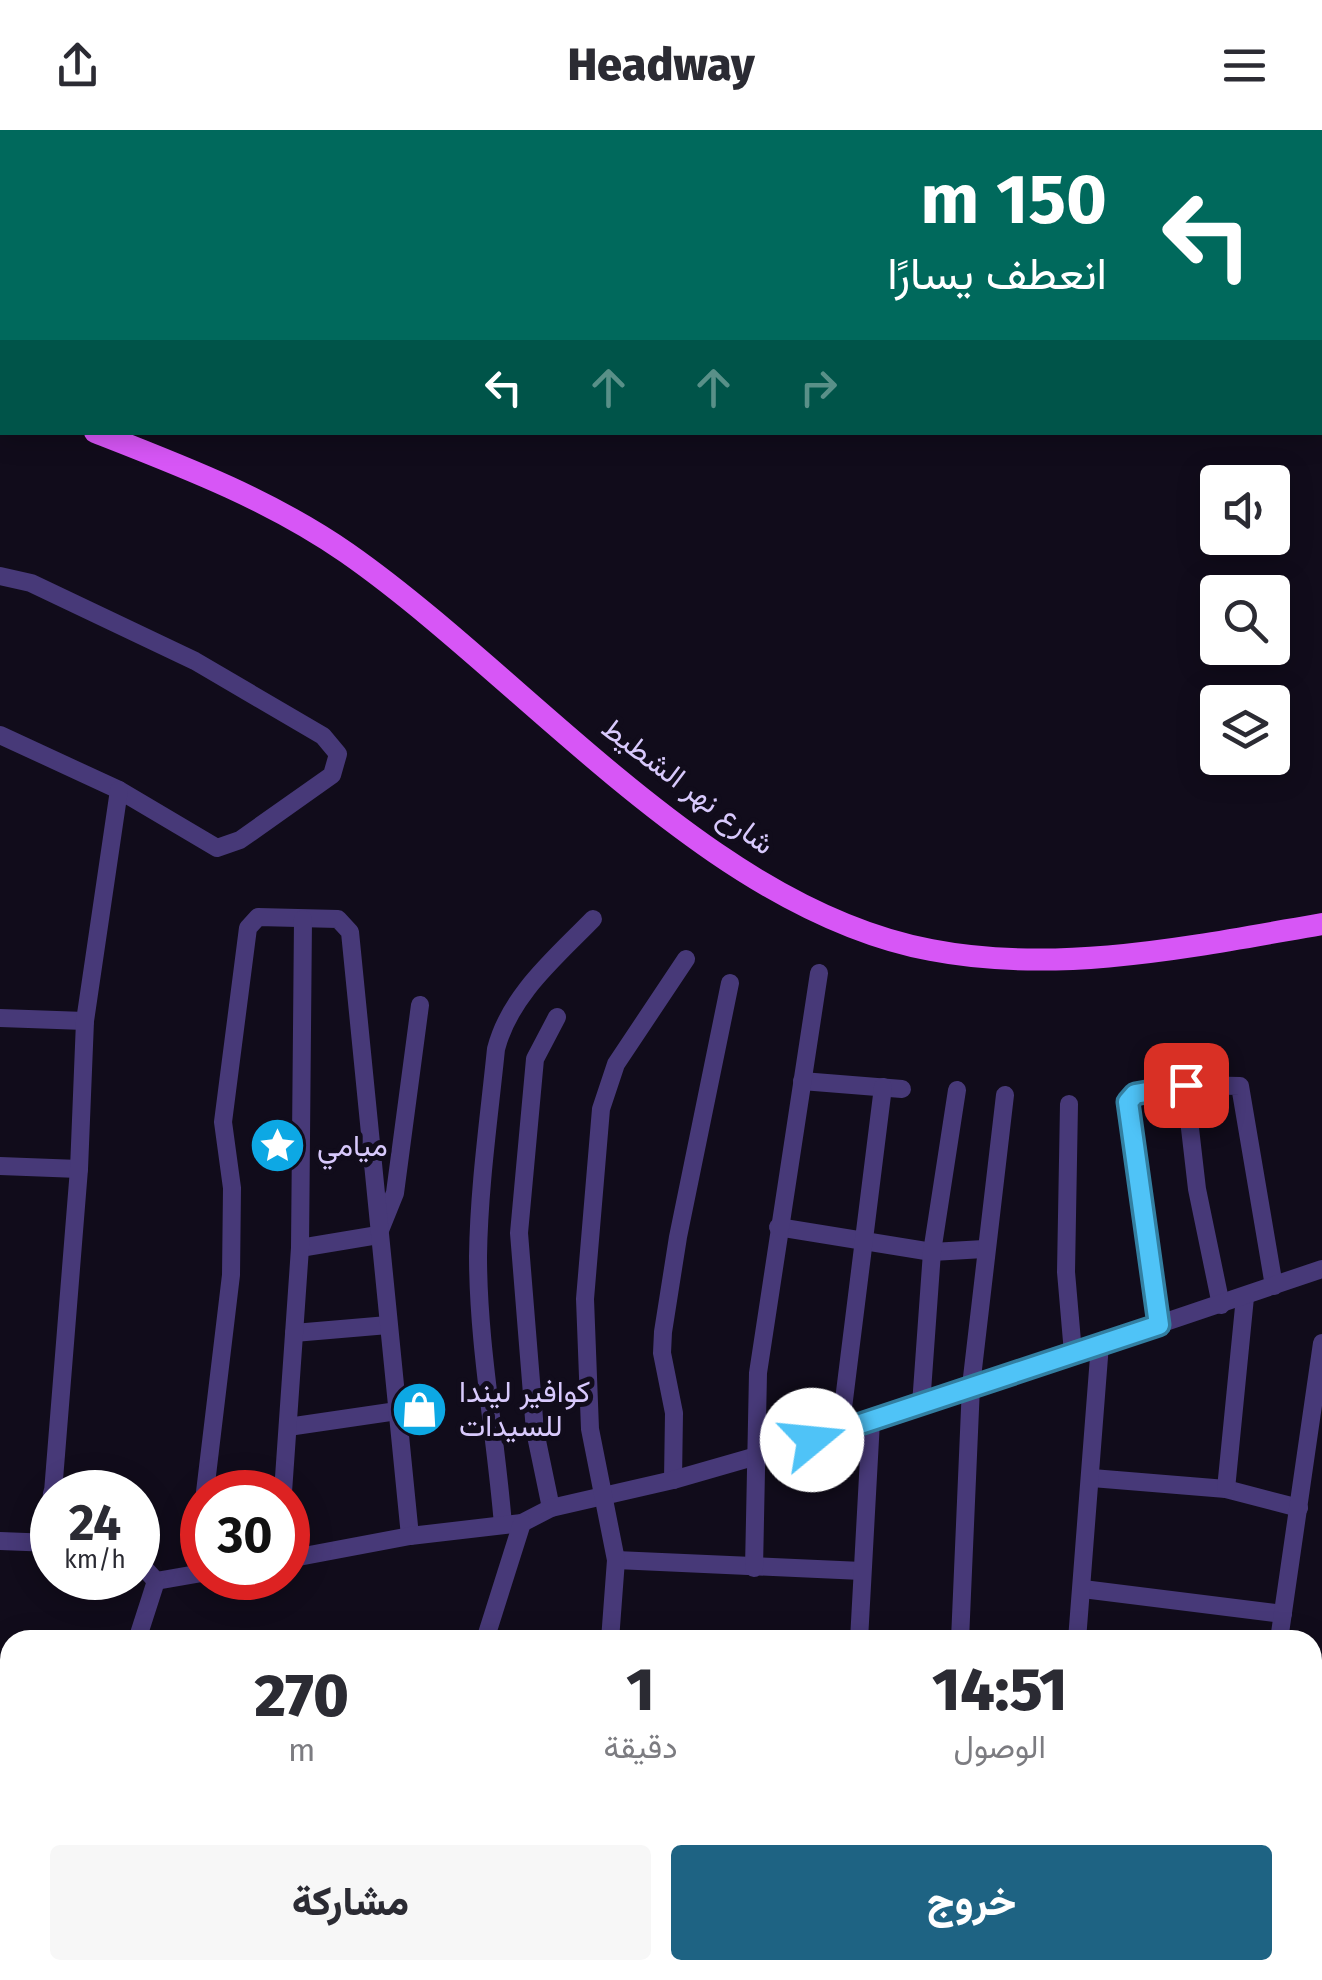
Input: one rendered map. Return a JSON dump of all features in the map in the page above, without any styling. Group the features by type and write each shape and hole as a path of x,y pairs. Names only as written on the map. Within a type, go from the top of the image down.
{"main road":[{"name":"شارع نهر الشطيط","path":"102,435 215,480 316,534 363,566 691,832 787,894 854,927 926,950 1002,958 1163,951 1322,924"}],"street":[{"path":"0,576 31,583 195,661 323,736 338,754 332,775 240,840 217,848 119,790 0,735"},
{"path":"54,1470 80,1170 85,1021 119,790"},
{"path":"208,1470 231,1275 232,1188 223,1122 248,928 258,916 338,919 350,932 410,1536"},
{"path":"285,1470 300,1248 302,920"},
{"path":"488,1630 512,1524 482,1341 478,1258 496,1049 502,1025 518,998 593,920"},
{"path":"611,1630 616,1560 590,1429 585,1298 600,1109 616,1064 686,959"},
{"path":"754,1568 758,1373 819,973"},
{"path":"673,1480 674,1412 665,1379 663,1332 730,983"},
{"path":"378,1235 395,1194 420,1005"},
{"path":"552,1508 535,1430 520,1232 535,1059 558,1017"},
{"path":"0,1018 85,1021"},
{"path":"802,1081 892,1088 864,1243 840,1432"},
{"path":"1159,1325 1128,1102 1135,1094 1186,1085 1240,1086 1274,1286"},
{"path":"1186,1085 1198,1189 1221,1305"},
{"path":"921,1405 932,1252 957,1090"},
{"path":"960,1630 971,1386 1005,1095"},
{"path":"1069,1104 1066,1272 1073,1352"},
{"path":"0,1166 80,1170"},
{"path":"778,1228 932,1252 984,1249"},
{"path":"300,1248 378,1235"},
{"path":"310,1555 410,1536 512,1524 552,1508 606,1499 755,1457 1244,1298 1322,1266"},
{"path":"1226,1488 1244,1298"},
{"path":"294,1333 388,1325"},
{"path":"1281,1630 1322,1343"},
{"path":"1078,1630 1100,1344"},
{"path":"288,1427 397,1411"},
{"path":"859,1630 871,1421"},
{"path":"1092,1478 1226,1488 1298,1508"},
{"path":"0,1541 30,1542"},
{"path":"616,1560 862,1571"},
{"path":"1082,1589 1283,1614"},
{"path":"140,1630 150,1600"}],"place":[{"name":"ميامي","path":"278,1146"},
{"name":"كوافير ليندا للسيدات","path":"420,1409"}],"route":[{"path":"812,1440 1159,1325 1127,1110 1135,1094 1186,1085"}]}
